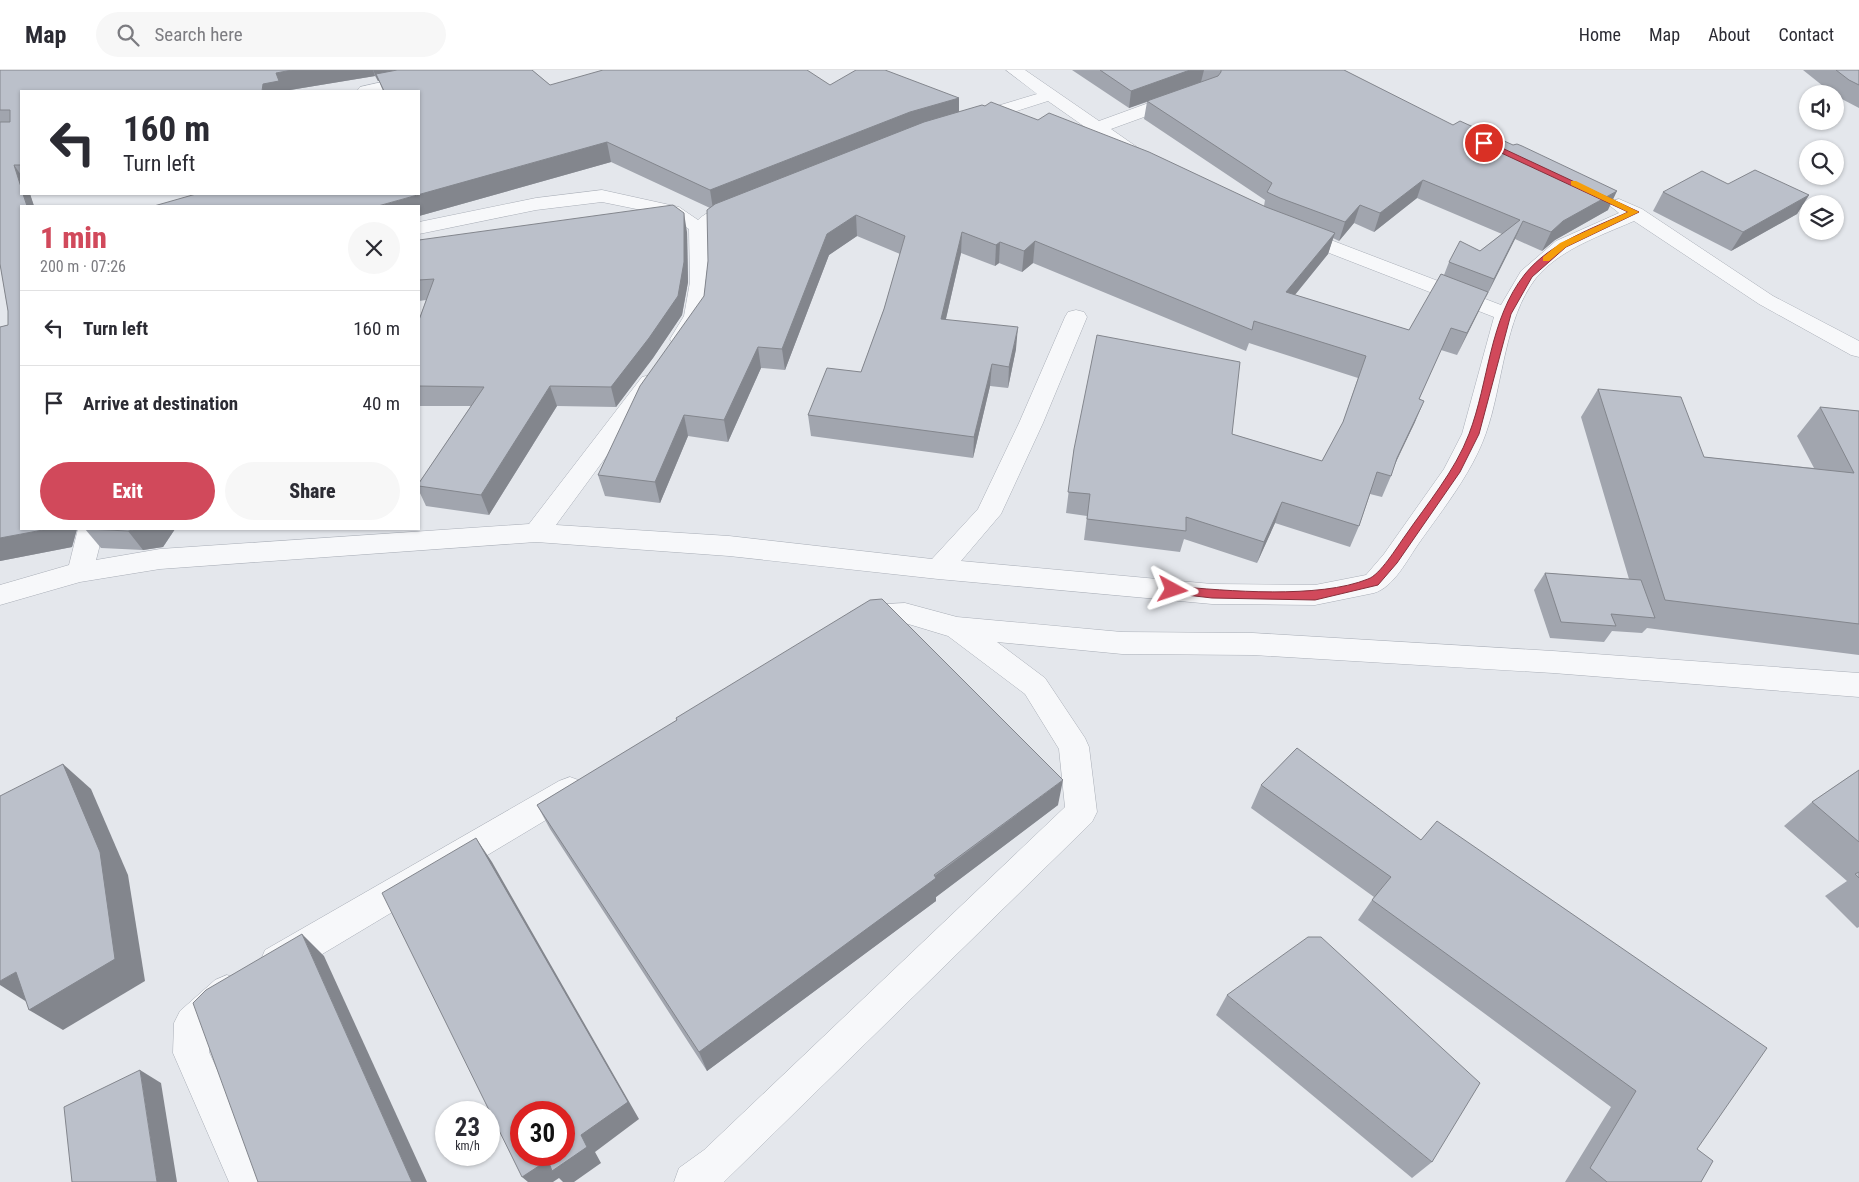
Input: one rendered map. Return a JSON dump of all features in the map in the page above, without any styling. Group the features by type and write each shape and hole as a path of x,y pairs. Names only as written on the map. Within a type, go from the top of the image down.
{"street":[{"path":"370,90 456,70"},
{"path":"1014,70 1048,96 1150,165"},
{"path":"1096,128 1199,91"},
{"path":"954,125 1048,96"},
{"path":"420,228 536,204 602,196 672,211 699,230"},
{"path":"1600,196 1634,212 1766,300 1859,350"},
{"path":"536,532 666,361 695,316 700,282 699,230 710,219 761,198"},
{"path":"0,595 80,572 160,559 536,532 729,546 938,569 1212,594 1315,595 1374,582 1393,560 1455,472 1474,434 1506,314 1528,275 1563,245 1634,212"},
{"path":"1277,226 1506,314"},
{"path":"938,569 988,514 1031,423 1076,317"},
{"path":"80,572 91,530"},
{"path":"833,629 868,616 904,613 957,628 1122,643 1187,642 1263,645 1553,662 1859,685"},
{"path":"693,1182 725,1156 1081,812 1074,747 1035,686 957,628"},
{"path":"249,1182 191,1053 192,1023 226,992 596,774"}],"building":[{"path":"0,70 292,70 276,73 279,81 263,84 262,90 20,90 20,165 14,165 20,184 20,195 23,195 27,205 20,205 20,530 43,530 0,538 0,327 8,325 8,311 0,264 0,122 10,122 10,110 0,110"},
{"path":"397,70 532,70 550,85 603,70 807,70 830,85 856,70 885,70 959,98 910,112 710,190 607,142 420,194 420,90 384,90 376,74"},
{"path":"1100,70 1190,70 1131,91"},
{"path":"1221,70 1344,70 1453,125 1460,121 1513,145 1522,146 1617,191 1563,221 1551,232 1523,221 1494,279 1449,262 1460,241 1480,251 1520,220 1423,180 1380,213 1360,205 1345,222 1267,192 1272,183 1147,101 1218,76"},
{"path":"1836,70 1859,70 1859,85 1849,80"},
{"path":"991,102 1038,120 1049,113 1149,152 1266,207 1335,233 1286,292 1409,330 1441,274 1488,292 1467,333 1451,328 1419,399 1424,401 1397,458 1391,476 1377,472 1359,526 1282,502 1264,542 1186,517 1186,531 1087,519 1090,494 1068,492 1074,449 1097,335 1240,362 1232,434 1322,461 1343,422 1366,356 1254,321 1252,330 1035,241 1024,251 1000,242 996,245 962,232 941,319 1018,327 1009,367 992,364 974,437 808,415 827,368 861,372 884,309 905,236 856,215 827,234 782,349 758,347 724,420 684,415 655,482 598,475 640,386 704,296 708,261 707,210 715,204 924,122 982,105 985,106"},
{"path":"1755,170 1809,195 1799,195 1799,201 1743,232 1663,192 1702,171 1728,184"},
{"path":"192,195 417,195 382,205 158,205"},
{"path":"673,205 684,213 684,262 678,296 649,338 611,387 550,386 481,495 420,486 420,482 484,387 420,386 420,317 434,279 420,280 420,240"},
{"path":"1598,389 1681,397 1704,457 1854,473 1820,407 1859,411 1859,624 1665,600"},
{"path":"1545,573 1641,580 1655,618 1611,614 1616,626 1561,622"},
{"path":"882,599 1063,780 934,875 936,878 699,1052 537,805 870,600"},
{"path":"1297,748 1421,840 1437,821 1767,1048 1697,1149 1713,1161 1701,1182 1607,1182 1590,1168 1636,1091 1372,900 1391,877 1261,785"},
{"path":"63,764 100,852 115,959 29,1010 16,972 0,981 0,796"},
{"path":"1859,770 1859,842 1812,802"},
{"path":"476,838 628,1102 581,1135 587,1147 575,1155 575,1101 510,1101 510,1153 500,1132 500,1101 485,1101 382,893"},
{"path":"302,934 412,1182 258,1182 193,1003 206,990"},
{"path":"1308,937 1321,937 1480,1083 1432,1162 1227,995"},
{"path":"140,1070 157,1182 72,1182 64,1107"},
{"path":"517,1166 539,1166 522,1177"},
{"path":"550,1166 559,1166 552,1171"}],"slow traffic":[{"path":"1546,259 1563,245 1634,212 1573,183"}],"route":[{"path":"1173,590 1212,594 1315,595 1374,582 1393,560 1455,472 1474,434 1506,314 1528,275 1563,245 1634,212 1521,158 1484,143"}]}
